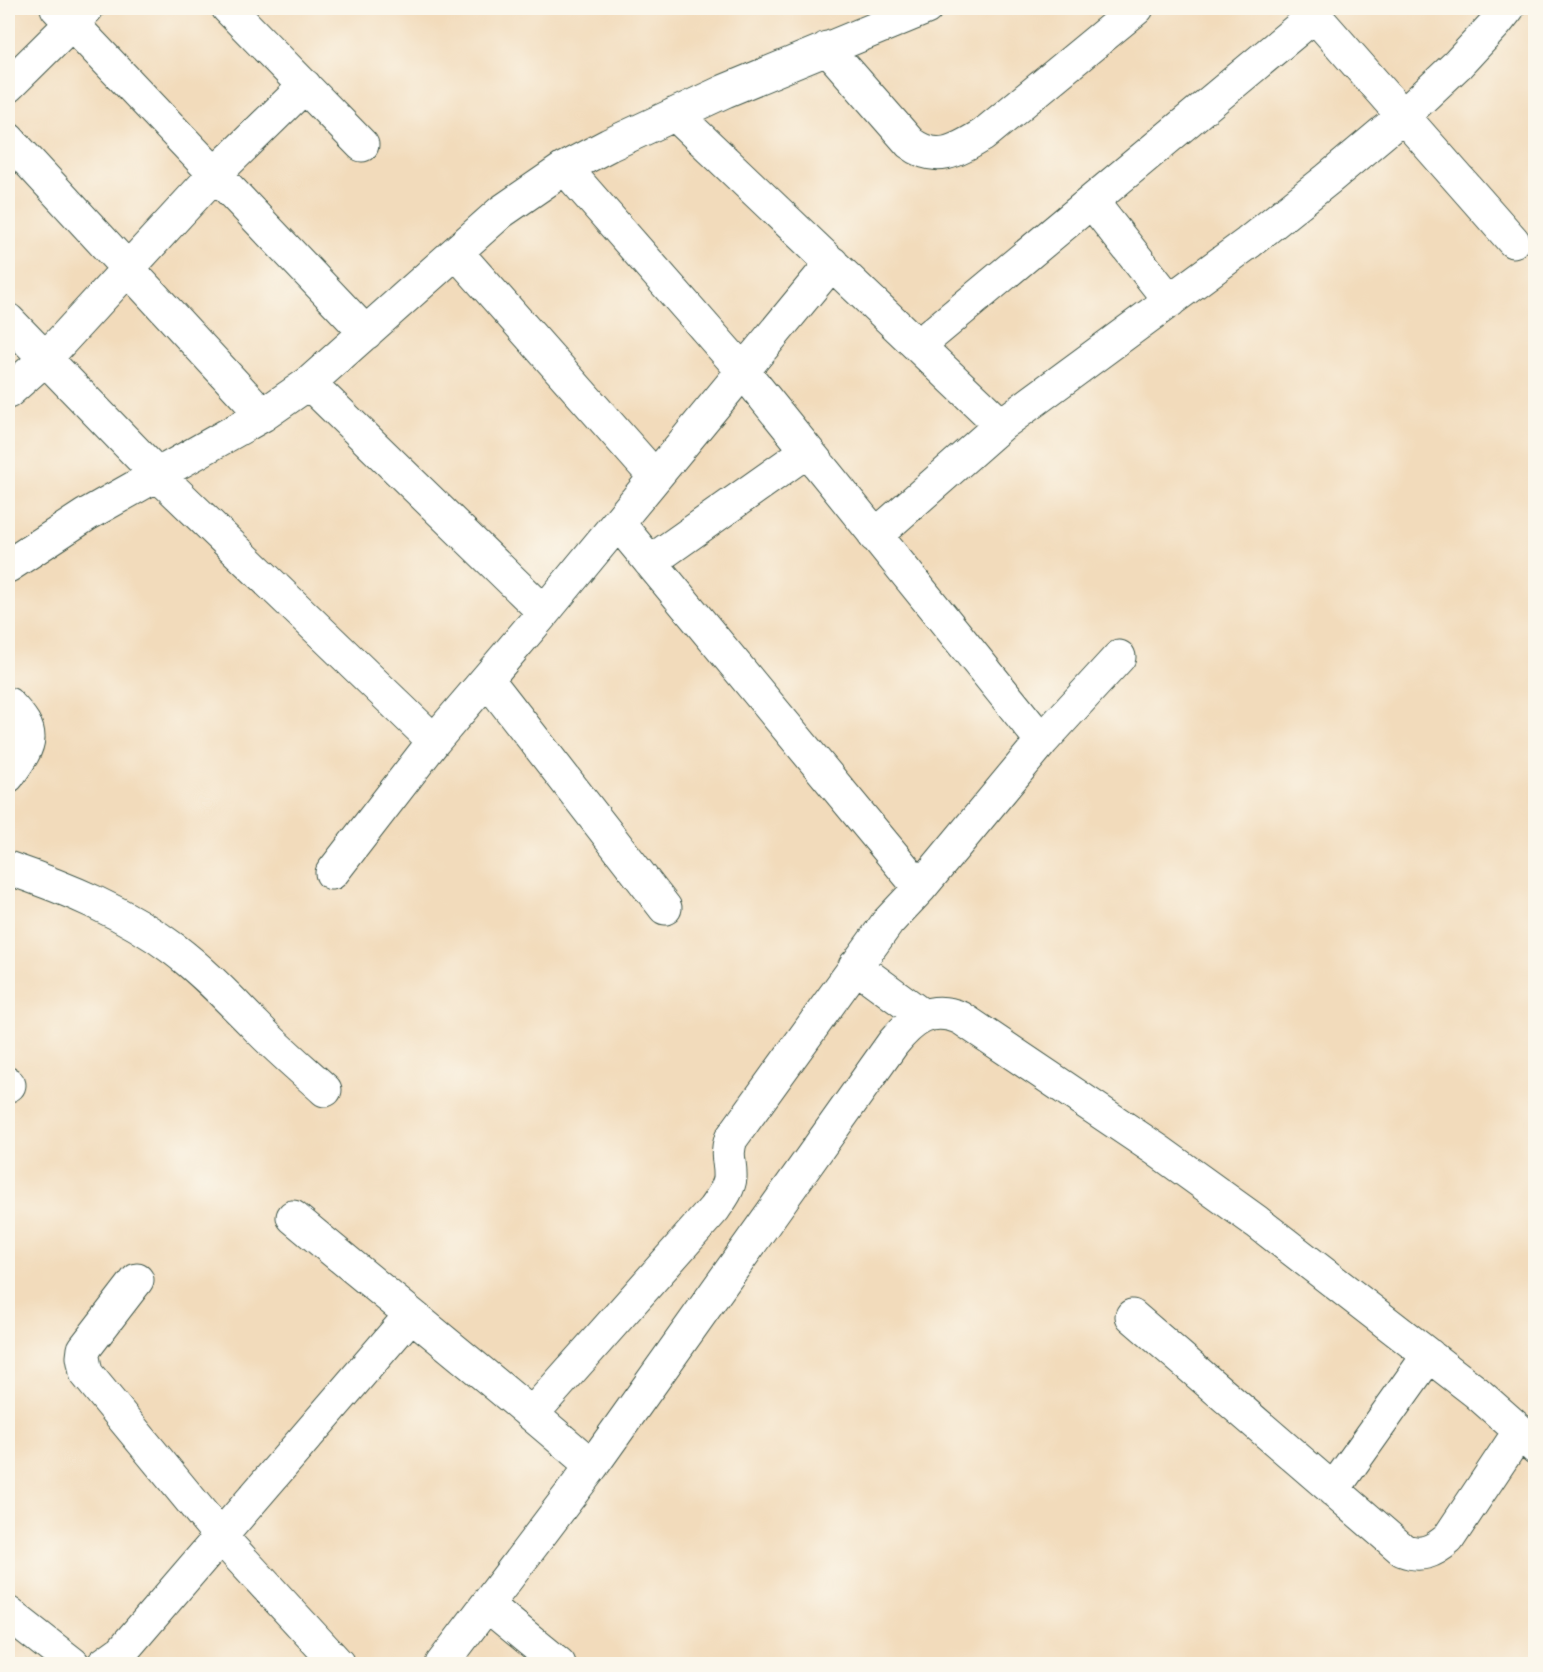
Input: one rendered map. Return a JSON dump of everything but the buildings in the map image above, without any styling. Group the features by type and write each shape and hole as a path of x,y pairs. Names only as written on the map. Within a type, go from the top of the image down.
{"street":[{"path":"228,8 362,145"},
{"path":"8,566 86,515 263,415 309,383 501,213 564,168 725,91 926,8"},
{"path":"827,48 910,143 919,150 942,154 965,146 983,135 1137,8"},
{"path":"874,536 1001,425 1248,243 1403,116 1458,64 1508,8"},
{"path":"918,346 1092,202 1311,11 1513,241"},
{"path":"8,86 72,13 215,174 366,333"},
{"path":"8,392 44,360 215,174 305,86"},
{"path":"675,114 1001,425"},
{"path":"8,139 263,415"},
{"path":"564,168 743,371 874,536 1042,741"},
{"path":"1092,202 1170,301"},
{"path":"457,253 655,477"},
{"path":"332,873 434,741 544,612 832,263"},
{"path":"8,320 44,360 158,475 434,741"},
{"path":"309,383 544,612"},
{"path":"650,562 807,451"},
{"path":"618,523 920,888"},
{"path":"532,1414 718,1203 730,1179 727,1158 731,1139 888,922 920,888 1042,741 1119,657"},
{"path":"487,679 665,908"},
{"path":"8,704 25,723 28,743 8,776"},
{"path":"8,868 90,899 136,923 174,949 208,977 256,1027 325,1090"},
{"path":"855,966 923,1016"},
{"path":"442,1665 592,1466 893,1043 906,1027 923,1016 948,1013 970,1025 1157,1150 1257,1222 1429,1355 1476,1392 1528,1439 1448,1539 1437,1549 1424,1554 1412,1554 1403,1550 1132,1316"},
{"path":"294,1217 592,1466"},
{"path":"137,1280 84,1349 83,1365 94,1384 220,1537 338,1665"},
{"path":"104,1665 122,1651 411,1315"},
{"path":"1333,1490 1429,1355"},
{"path":"487,1605 560,1665"},
{"path":"8,1613 73,1665"}]}
